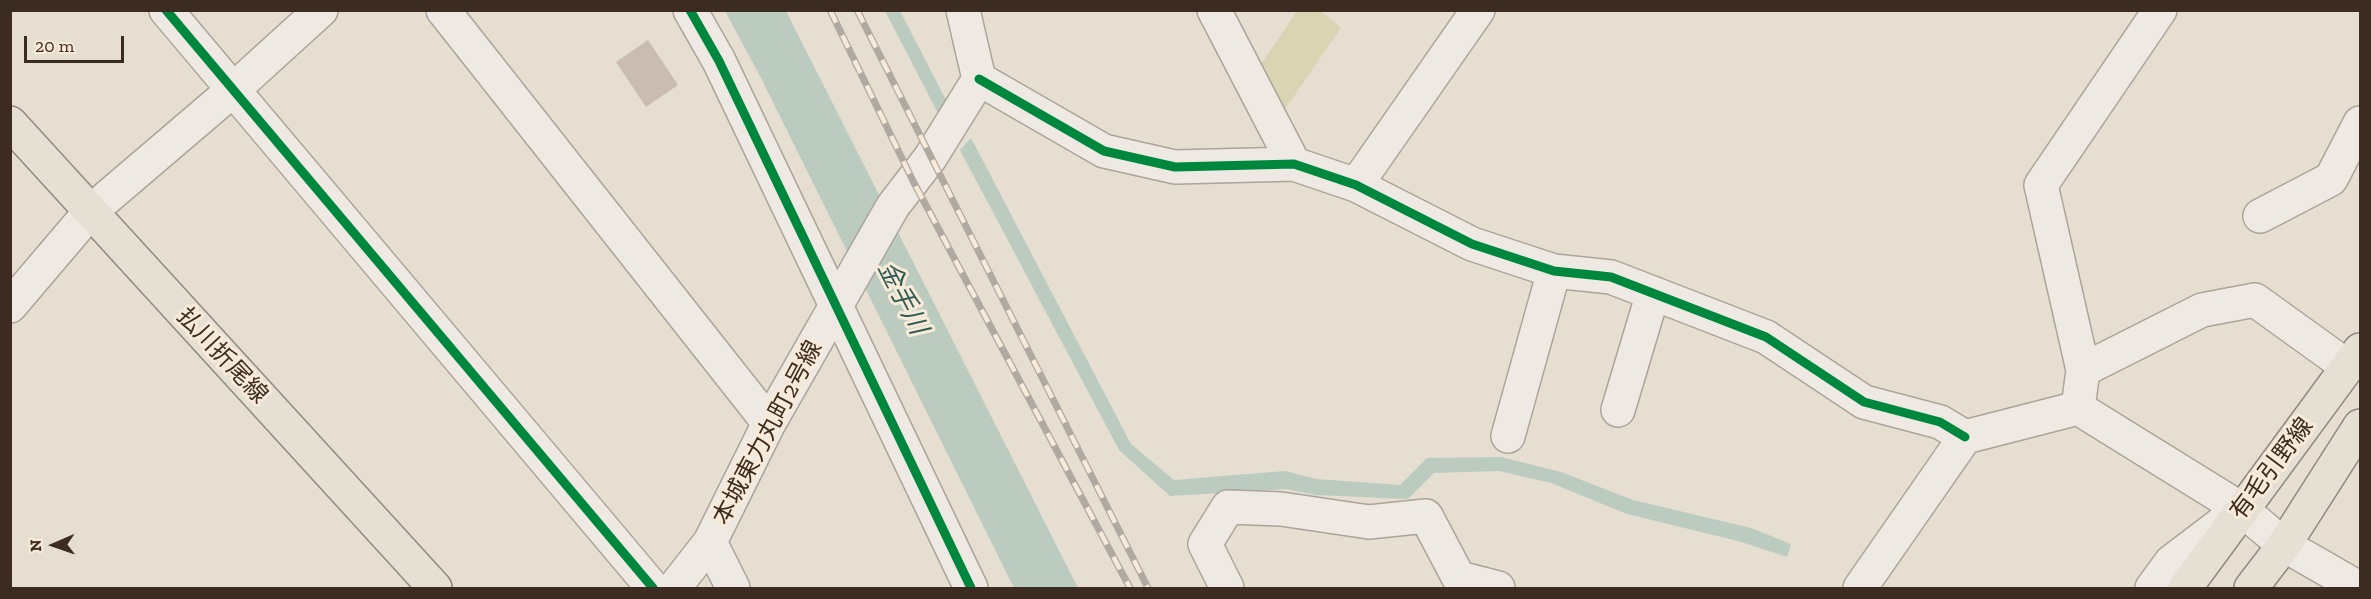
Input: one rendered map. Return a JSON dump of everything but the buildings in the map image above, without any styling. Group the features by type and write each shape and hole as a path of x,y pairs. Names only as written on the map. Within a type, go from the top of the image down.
{"main road":[{"name":"払川折尾線","path":"10,123 435,588"},
{"name":"有毛引野線","path":"2184,588 2354,359"},
{"name":"有毛引野線","path":"2252,588 2284,545 2361,426"}],"street":[{"path":"166,10 653,588"},
{"path":"10,306 90,212 233,90 321,10"},
{"path":"443,10 769,423"},
{"path":"690,10 719,61 971,588"},
{"path":"963,10 979,79 1104,151 1175,167 1294,164 1356,185 1472,244 1554,271 1611,277 1766,337 1864,402 1940,422 1965,437"},
{"path":"1214,10 1294,164"},
{"path":"1356,185 1478,10"},
{"path":"2078,408 2082,370 2041,185 2160,10"},
{"name":"本城東力丸町2号線","path":"674,588 710,542 769,423 893,206 930,158 979,79"},
{"path":"2260,216 2331,179 2361,123"},
{"path":"1508,436 1554,271"},
{"path":"1618,410 1653,293"},
{"path":"2082,370 2202,310 2255,300 2354,359"},
{"path":"1860,588 1965,437 2078,408 2241,509 2284,545 2359,588"},
{"path":"1227,588 1205,544 1228,507 1281,508 1369,522 1426,516 1462,583 1498,588"},
{"path":"2152,588 2171,562 2241,509"},
{"path":"710,542 733,588"}],"shaded area":[{"path":"1297,11 1321,11 1341,28 1283,112 1258,69"}],"water":[{"name":"金手川","path":"725,11 786,11 1078,588 1014,588 759,74"},
{"path":"885,11 900,11 947,102 939,115"},
{"path":"971,138 1131,444 1174,480 1285,471 1316,479 1400,485 1427,458 1501,457 1561,472 1633,500 1751,528 1791,544 1787,557 1738,541 1627,514 1551,483 1499,471 1434,473 1408,499 1315,495 1286,489 1170,496 1119,450 960,150"}],"railway":[{"path":"830,10 913,181 1130,588"},
{"path":"857,10 1148,588"}],"cycle path":[{"path":"166,10 653,588"},
{"path":"690,10 719,61 971,588"},
{"path":"979,79 1104,151 1175,167 1294,164 1356,185 1472,244 1554,271 1611,277 1766,337 1864,402 1940,422 1965,437"}]}
